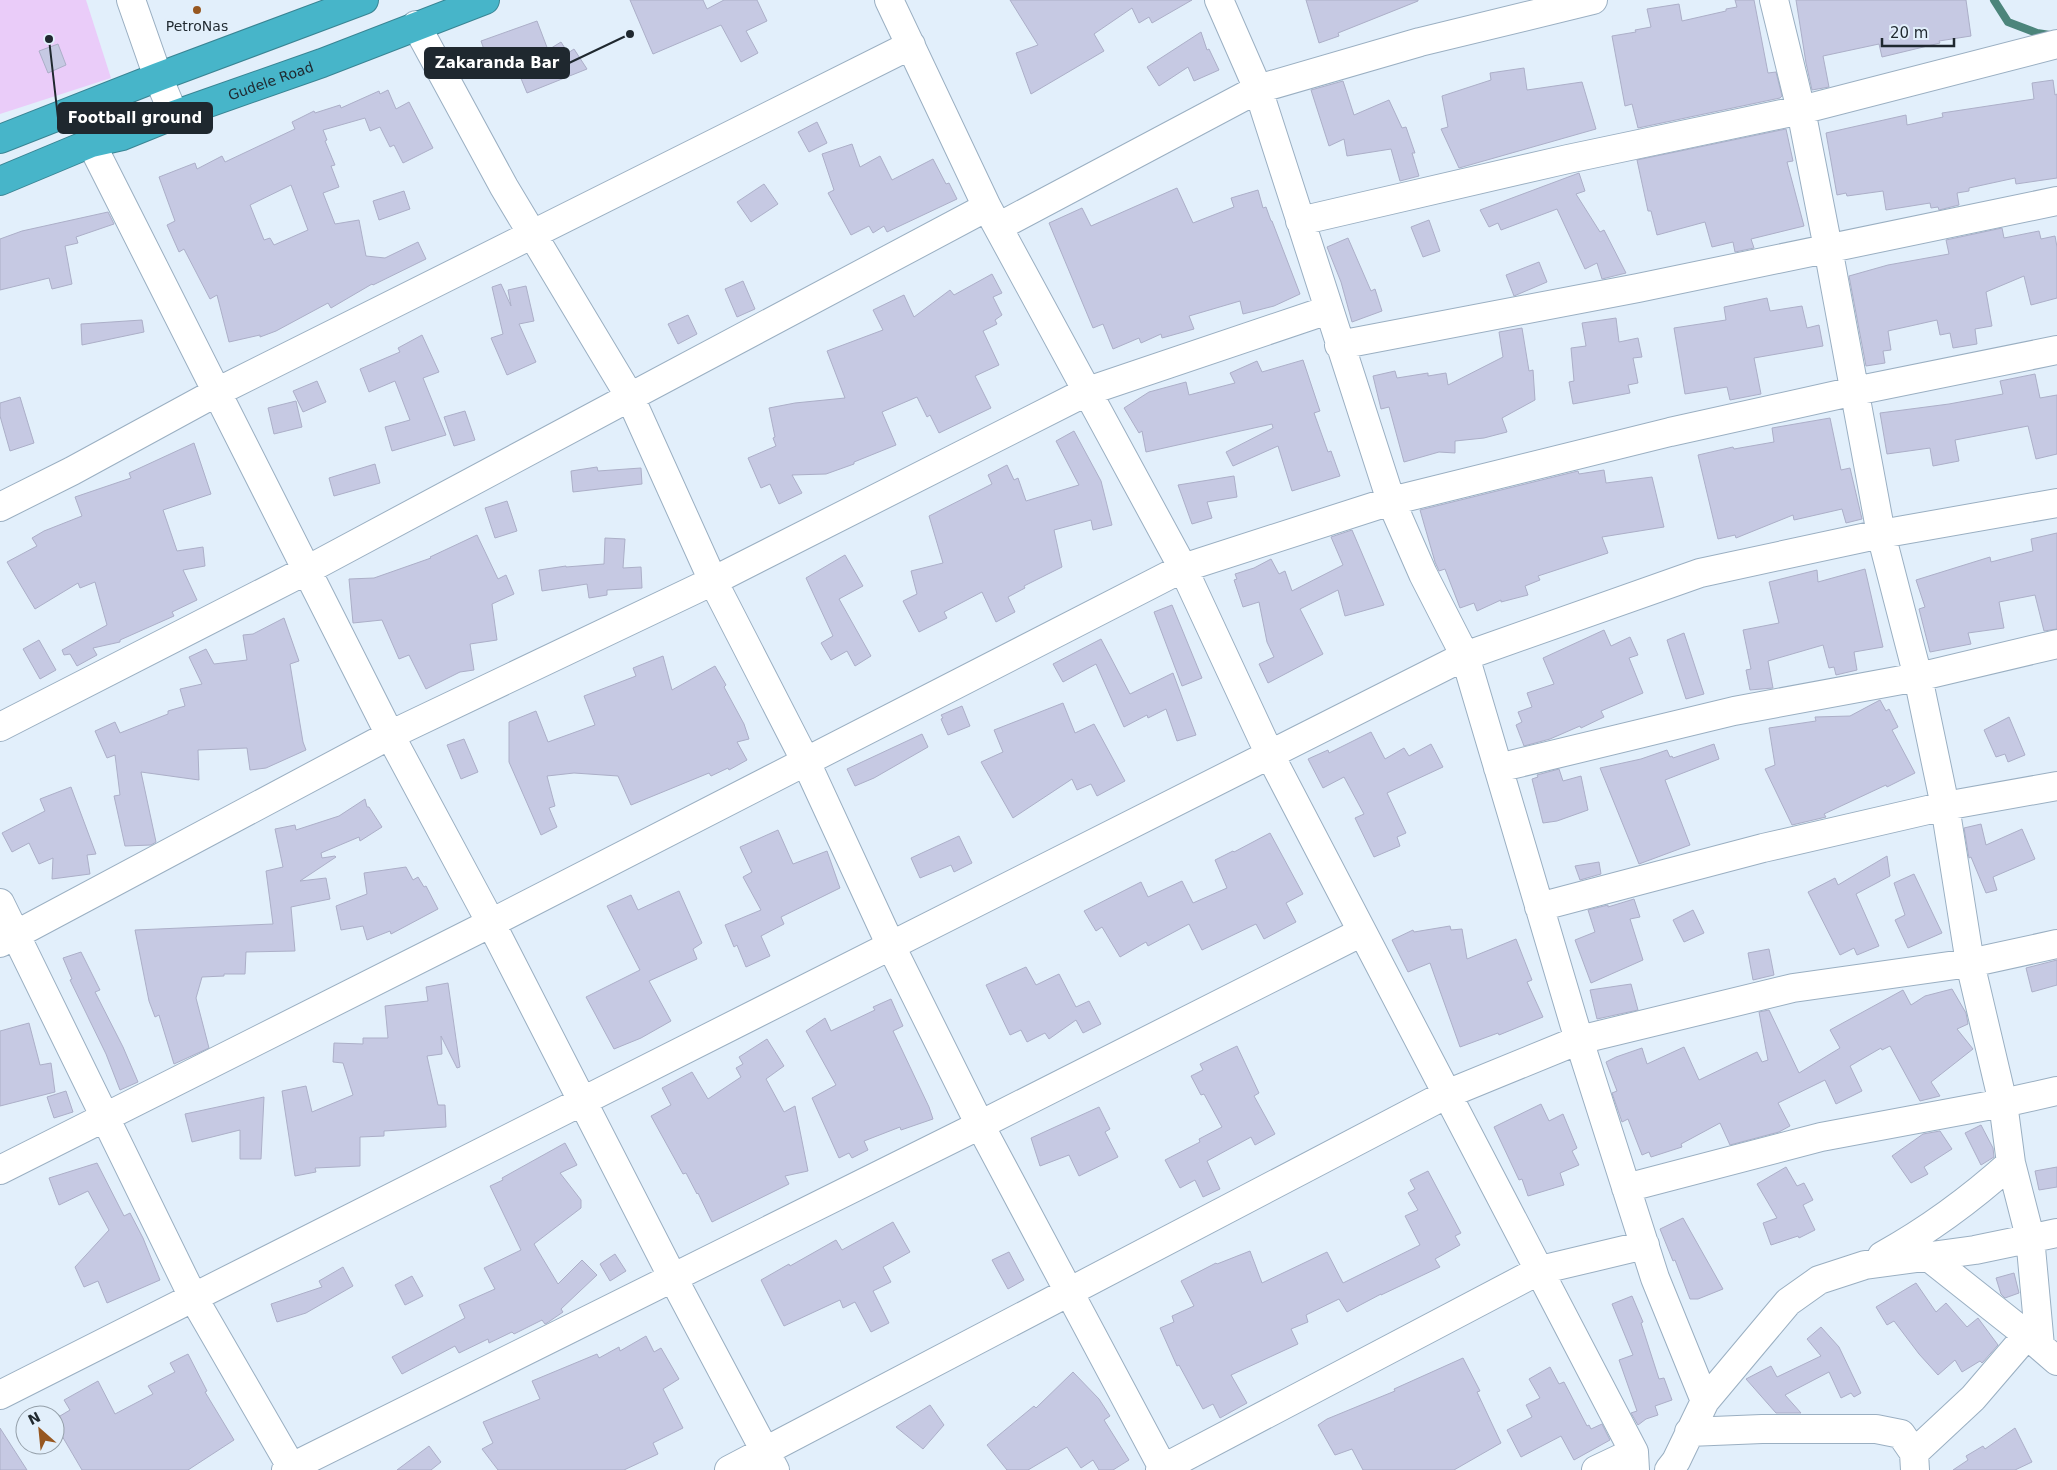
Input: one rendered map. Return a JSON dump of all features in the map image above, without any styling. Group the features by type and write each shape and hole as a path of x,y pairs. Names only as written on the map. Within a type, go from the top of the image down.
{"highway":[{"path":"0,139 158,77 364,0"},
{"name":"Gudele Road","path":"0,181 91,143 122,136 174,115 322,63 485,0"}],"street":[{"path":"131,0 158,77 174,115"},
{"path":"890,0 993,216 1183,568 1270,755 1540,1270 1635,1461 1596,1470"},
{"path":"1219,0 1258,89 1339,346 1391,501 1422,574 1465,656 1579,1040 1655,1278 1705,1400"},
{"path":"0,727 307,570 630,397 993,216 1258,89 1420,42 1592,0"},
{"path":"1774,0 1800,110 1828,248 1881,534 1918,677 1945,806 1970,963 2003,1104 2011,1163 2030,1237 2041,1347"},
{"path":"416,26 504,187 630,397 713,582 806,762 890,946 980,1125 1164,1470"},
{"path":"1300,221 1568,159 1800,110 2057,44"},
{"path":"0,507 72,471 217,392 911,45"},
{"path":"91,143 390,735 491,923 673,1278 770,1461"},
{"path":"1339,346 1638,288 2057,201"},
{"path":"8,939 390,735 713,582 1088,391 1328,310"},
{"path":"0,1170 491,923 1183,568 1391,501 1670,432 1855,391 2057,350"},
{"path":"0,1395 1465,656 1700,573 1881,534 2057,503"},
{"path":"1498,768 1734,711 1918,677 2057,644"},
{"path":"1539,907 1763,848 1945,806 2057,786"},
{"path":"0,903 8,939 104,1117 193,1297 290,1469 1362,932"},
{"path":"729,1470 770,1461 1070,1292 1447,1094 1579,1040 1793,988 1970,963 2057,944"},
{"path":"1626,1188 1821,1137 2003,1104 2057,1091"},
{"path":"1865,1265 1932,1226 1978,1193 2011,1163"},
{"path":"1669,1470 1676,1461 1705,1400 1788,1302 1819,1280 1865,1265 1926,1255 1975,1250 2057,1232"},
{"path":"1160,1470 1540,1270 1645,1245"},
{"path":"1926,1255 2041,1347"},
{"path":"1689,1432 1762,1429 1876,1429 1901,1434 1914,1462 1973,1398 2041,1347"}],"shaded area":[{"path":"0,0 86,0 111,78 0,114"}],"building":[{"path":"630,0 703,0 707,9 724,0 757,0 767,21 746,31 758,53 741,62 721,25 653,54"},
{"path":"1010,0 1192,0 1152,23 1149,17 1139,23 1132,8 1094,34 1104,51 1031,94 1016,53 1038,45"},
{"path":"1306,0 1418,1 1338,33 1339,36 1319,43"},
{"path":"1735,0 1754,0 1768,73 1776,72 1782,96 1780,98 1638,128 1632,104 1625,106 1612,36 1651,27 1647,9 1679,4 1682,21 1737,7"},
{"path":"1796,0 1966,0 1971,36 1939,41 1940,43 1882,57 1879,44 1823,56 1829,87 1812,90"},
{"path":"537,21 548,50 561,42 568,53 574,49 587,69 527,93 515,64 492,72 481,41"},
{"path":"1201,32 1207,50 1209,49 1219,70 1194,81 1188,67 1159,86 1147,67"},
{"path":"58,44 66,65 48,73 39,51"},
{"path":"1524,68 1527,90 1582,82 1596,129 1459,168 1441,129 1448,127 1442,96 1491,80 1490,73"},
{"path":"2053,80 2055,95 2057,94 2057,178 2016,184 2015,178 1969,188 1969,191 1957,193 1959,205 1939,210 1938,207 1931,208 1930,203 1886,210 1883,191 1847,196 1846,193 1837,195 1826,133 1906,115 1907,125 1943,117 1942,113 2034,99 2032,83"},
{"path":"1343,81 1354,115 1389,100 1402,128 1406,127 1415,153 1412,153 1419,176 1400,181 1391,149 1347,156 1344,139 1329,146 1311,90"},
{"path":"388,90 396,109 409,102 433,148 403,163 394,145 390,147 380,127 370,131 365,118 323,130 327,140 325,141 335,165 331,166 339,187 323,193 335,224 359,220 366,256 385,258 418,242 426,259 372,284 331,308 328,303 276,331 260,337 260,335 229,342 217,295 210,299 184,249 179,252 167,225 175,221 159,177 195,163 197,169 222,156 225,162 295,129 292,122 314,111 315,113 340,105 341,108 379,91 380,94","holes":["291,185 308,230 274,245 270,238 264,240 250,205"]},
{"path":"817,122 827,143 809,152 798,132"},
{"path":"1786,129 1793,161 1787,162 1804,226 1751,239 1754,248 1735,252 1733,242 1712,247 1705,222 1657,235 1651,211 1648,211 1637,160"},
{"path":"852,144 860,167 880,156 892,180 933,159 946,184 949,183 957,199 887,232 884,226 873,233 869,226 851,235 828,193 834,190 822,154"},
{"path":"1579,173 1585,191 1576,194 1600,232 1604,230 1626,273 1602,279 1597,263 1585,269 1557,209 1501,230 1498,223 1489,227 1480,210"},
{"path":"764,184 778,204 751,222 737,202"},
{"path":"1177,188 1193,223 1234,207 1231,198 1258,190 1263,208 1266,207 1300,294 1274,306 1243,314 1240,301 1189,316 1194,329 1162,338 1161,334 1141,343 1139,338 1113,349 1103,324 1093,328 1049,223 1082,208 1091,226"},
{"path":"404,191 410,209 379,220 373,201"},
{"path":"108,212 114,224 76,237 78,243 65,246 72,284 52,289 49,278 0,290 0,239 22,231"},
{"path":"1429,220 1440,251 1423,257 1411,227"},
{"path":"2002,228 2004,238 2039,231 2041,239 2055,236 2057,247 2057,298 2031,305 2024,276 1986,292 1992,326 1975,329 1977,344 1953,348 1950,333 1940,335 1937,320 1888,331 1891,350 1883,351 1885,363 1866,366 1849,276 1888,265 1949,254 1946,240"},
{"path":"1348,238 1371,291 1375,289 1382,311 1352,322 1341,282 1327,247"},
{"path":"1539,262 1547,282 1514,296 1506,275"},
{"path":"992,274 1002,293 993,297 1002,315 995,320 997,324 983,331 999,365 975,376 991,408 939,433 930,415 927,417 917,397 882,412 896,445 826,474 792,475 802,493 779,504 770,484 761,488 748,458 776,446 773,438 775,437 769,408 795,403 845,398 827,351 883,330 873,310 904,295 914,317 950,290 954,295"},
{"path":"743,281 755,309 737,317 725,289"},
{"path":"501,284 511,306 508,290 526,286 534,321 519,324 536,362 507,375 491,338 503,334 492,287"},
{"path":"1767,298 1770,311 1802,306 1807,328 1819,325 1823,346 1754,358 1761,394 1730,400 1727,387 1685,394 1674,328 1726,320 1724,307"},
{"path":"688,315 697,334 678,344 668,324"},
{"path":"1616,318 1619,342 1638,338 1642,357 1633,358 1638,383 1628,385 1630,393 1573,404 1569,382 1574,381 1571,348 1586,346 1582,323"},
{"path":"142,320 144,332 82,345 81,324"},
{"path":"1522,328 1529,371 1533,370 1535,400 1502,418 1507,432 1484,438 1455,441 1455,453 1439,452 1404,462 1389,407 1381,409 1373,376 1395,371 1397,378 1428,373 1428,376 1446,373 1448,385 1503,357 1499,332"},
{"path":"422,335 439,372 423,378 446,435 392,451 385,427 410,420 395,381 369,392 360,369 400,352 398,348"},
{"path":"1303,360 1320,411 1314,413 1328,452 1331,451 1340,476 1292,491 1278,446 1233,466 1226,452 1273,428 1272,424 1146,452 1142,431 1139,433 1124,408 1149,392 1186,382 1189,395 1235,383 1230,373 1257,361 1262,372"},
{"path":"2035,374 2040,398 2057,395 2057,454 2036,459 2028,426 1955,440 1959,461 1933,466 1930,448 1887,454 1880,413 1949,404 2003,394 2000,381"},
{"path":"317,381 326,402 303,412 293,391"},
{"path":"20,397 34,443 10,451 0,416 0,403"},
{"path":"296,401 302,427 274,434 268,408"},
{"path":"465,411 475,440 454,446 444,417"},
{"path":"1830,418 1841,470 1850,468 1862,519 1846,523 1842,509 1794,520 1793,515 1736,538 1735,535 1718,539 1698,455 1733,447 1734,449 1774,442 1772,428"},
{"path":"1074,431 1101,481 1112,525 1093,530 1091,520 1054,530 1062,567 1024,586 1025,588 1008,597 1015,612 996,622 982,592 944,612 947,618 919,632 903,601 917,594 911,571 943,563 929,516 992,484 988,475 1007,465 1014,480 1018,478 1026,501 1079,485 1056,441"},
{"path":"194,443 211,494 163,510 177,551 203,547 205,566 183,570 197,600 172,612 174,616 120,640 120,642 93,648 97,655 77,666 70,654 64,655 62,650 107,625 95,582 80,588 78,583 35,609 7,562 37,546 32,538 44,531 82,516 75,497 131,478 129,473"},
{"path":"375,464 380,483 334,496 329,478"},
{"path":"597,467 598,471 641,468 642,484 573,492 571,471"},
{"path":"1604,470 1606,483 1652,477 1664,527 1602,537 1608,553 1538,576 1540,580 1525,586 1528,595 1501,602 1501,600 1477,611 1474,603 1460,608 1445,569 1439,571 1435,562 1420,510 1578,471 1579,474"},
{"path":"1234,476 1237,497 1207,502 1212,518 1192,524 1178,485"},
{"path":"507,501 517,531 495,538 485,508"},
{"path":"1352,530 1384,605 1345,616 1338,590 1300,609 1323,654 1268,683 1259,664 1274,657 1267,642 1259,602 1243,607 1234,580 1237,579 1235,574 1254,568 1271,559 1279,574 1285,571 1292,591 1343,565 1331,537"},
{"path":"2057,533 2057,629 2044,631 2035,595 1999,602 2004,628 1968,633 1971,644 1930,652 1919,609 1925,607 1916,580 1990,557 1991,562 2033,551 2031,539"},
{"path":"477,535 498,579 506,575 514,594 492,604 497,640 470,644 474,670 460,672 426,689 409,655 399,659 382,620 353,623 349,579 374,578 431,558"},
{"path":"605,538 625,539 623,568 641,567 642,588 607,590 607,595 589,598 587,584 542,591 539,570 566,566 604,564"},
{"path":"845,555 863,586 839,599 871,656 855,666 847,651 831,660 821,643 833,636 806,578"},
{"path":"1865,569 1883,647 1854,652 1857,670 1836,675 1834,667 1829,668 1823,645 1768,661 1773,688 1750,690 1746,670 1751,669 1743,630 1779,623 1769,582 1817,570 1818,582"},
{"path":"1172,605 1202,678 1182,686 1154,612"},
{"path":"284,618 299,661 290,664 306,750 266,768 250,770 247,748 198,750 199,780 141,772 156,842 151,845 125,846 114,796 120,795 115,755 107,758 95,731 115,722 120,733 168,714 168,711 185,706 180,689 202,684 189,657 206,649 214,664 247,660 243,635 253,634"},
{"path":"1604,630 1611,646 1630,637 1638,655 1629,658 1643,693 1601,711 1604,717 1581,728 1580,726 1550,739 1524,746 1516,725 1522,722 1518,712 1532,707 1527,693 1554,684 1543,658"},
{"path":"1684,633 1704,694 1686,699 1667,640"},
{"path":"1101,639 1130,694 1173,673 1196,735 1177,741 1166,709 1148,718 1147,715 1124,727 1096,664 1063,682 1053,664"},
{"path":"39,640 56,670 40,679 23,649"},
{"path":"663,656 672,690 715,666 744,724 749,739 737,742 747,760 729,770 728,768 711,776 709,773 631,805 618,776 574,773 547,776 555,806 549,808 557,827 541,835 509,762 509,722 536,711 548,742 595,725 584,696 636,676 633,668"},
{"path":"1880,700 1886,711 1889,709 1898,727 1892,730 1915,773 1824,814 1826,817 1792,825 1765,769 1775,765 1769,728 1816,721 1815,717 1850,716"},
{"path":"1063,703 1075,733 1094,724 1125,781 1097,796 1091,784 1077,790 1072,779 1013,818 981,762 1003,752 994,730"},
{"path":"962,706 970,726 948,735 941,715"},
{"path":"2009,717 2025,755 2008,762 2005,754 1996,757 1984,730"},
{"path":"1371,732 1385,759 1404,748 1409,756 1431,744 1443,767 1387,793 1406,833 1397,837 1400,846 1374,857 1355,818 1364,814 1344,777 1323,788 1308,759 1328,750 1329,753"},
{"path":"922,734 928,747 874,778 855,786 847,769"},
{"path":"464,739 478,772 461,779 447,745"},
{"path":"1714,744 1719,759 1665,780 1690,845 1639,864 1600,768 1641,759 1667,750 1670,757 1672,756 1673,758"},
{"path":"1559,769 1563,781 1581,776 1588,810 1557,821 1543,823 1532,779 1538,777 1537,775"},
{"path":"71,787 96,854 87,855 90,874 52,879 53,858 39,864 29,843 12,852 2,833 45,811 40,799"},
{"path":"365,799 367,807 369,807 382,827 360,841 359,837 321,853 322,858 336,857 300,881 326,878 330,899 291,907 295,951 246,952 245,974 202,977 196,998 209,1048 174,1064 159,1015 155,1017 149,1001 135,930 273,924 266,871 283,867 275,829 295,825 296,830 339,816"},
{"path":"1981,824 1986,845 2022,829 2035,859 1993,877 1997,890 1986,893 1971,857 1969,858 1964,828"},
{"path":"778,830 793,864 827,851 840,888 781,917 784,924 761,936 770,956 746,967 737,945 734,947 725,925 761,910 743,877 752,872 740,847"},
{"path":"1270,833 1303,894 1286,903 1296,922 1264,939 1256,924 1202,950 1189,924 1148,946 1146,942 1120,957 1102,927 1096,931 1084,911 1141,882 1148,897 1182,881 1193,903 1227,888 1215,860"},
{"path":"959,836 972,863 954,872 951,865 920,878 911,858"},
{"path":"1887,856 1890,876 1856,894 1879,946 1857,955 1854,948 1840,955 1808,892 1835,878 1838,885"},
{"path":"1599,862 1601,874 1580,880 1575,866"},
{"path":"406,867 413,880 418,877 424,887 426,886 438,909 391,934 390,931 367,940 363,926 341,930 336,906 367,894 364,873"},
{"path":"1914,874 1942,933 1908,948 1895,920 1905,915 1894,883"},
{"path":"679,891 702,943 693,949 697,959 649,981 671,1021 641,1038 614,1049 586,997 640,970 607,906 631,895 638,910"},
{"path":"1634,899 1640,917 1630,919 1643,960 1591,983 1575,940 1595,932 1588,910 1608,905 1608,907"},
{"path":"1693,910 1704,933 1684,942 1673,920"},
{"path":"1450,926 1451,930 1462,929 1467,959 1516,939 1532,980 1527,982 1543,1017 1499,1035 1498,1033 1460,1047 1430,963 1408,972 1392,940 1413,930 1414,932"},
{"path":"1769,949 1774,975 1753,980 1748,953"},
{"path":"81,952 100,990 95,992 123,1047 138,1082 120,1090 106,1054 70,980 72,979 63,958"},
{"path":"2057,960 2057,985 2032,992 2026,968"},
{"path":"1026,967 1036,985 1059,974 1076,1007 1089,1001 1101,1024 1083,1033 1076,1020 1049,1039 1045,1033 1027,1042 1021,1030 1010,1035 986,985"},
{"path":"448,983 460,1067 457,1068 441,1036 442,1054 427,1056 438,1105 445,1105 446,1127 384,1131 384,1136 360,1137 360,1166 315,1168 316,1172 295,1176 282,1091 306,1086 312,1112 353,1095 343,1063 333,1062 334,1043 363,1044 363,1038 388,1038 385,1006 428,1001 426,987"},
{"path":"1631,984 1638,1010 1597,1019 1590,990"},
{"path":"1952,989 1966,1013 1968,1024 1957,1029 1973,1049 1931,1082 1940,1096 1920,1101 1890,1046 1882,1050 1881,1048 1850,1066 1862,1091 1836,1104 1825,1080 1778,1103 1790,1126 1779,1132 1730,1145 1720,1123 1681,1144 1682,1147 1651,1157 1649,1152 1642,1155 1628,1119 1622,1122 1612,1093 1617,1091 1606,1062 1616,1057 1642,1048 1647,1064 1684,1047 1699,1080 1757,1052 1762,1062 1768,1060 1759,1012 1769,1010 1799,1073 1840,1048 1830,1030 1903,990 1911,1005 1925,996"},
{"path":"891,999 903,1026 893,1031 933,1119 901,1130 900,1127 864,1141 868,1150 852,1158 849,1153 839,1158 812,1098 836,1085 806,1031 825,1018 831,1031 875,1010 873,1007"},
{"path":"29,1023 40,1065 51,1063 55,1092 0,1106 0,1031"},
{"path":"767,1039 784,1066 766,1079 784,1112 795,1106 808,1171 785,1176 789,1184 712,1222 698,1193 686,1173 683,1174 651,1116 671,1105 662,1088 692,1072 708,1099 741,1077 736,1068 743,1064 739,1057"},
{"path":"1237,1046 1259,1093 1254,1096 1275,1134 1255,1145 1251,1137 1207,1161 1220,1189 1203,1197 1195,1180 1180,1188 1165,1160 1200,1142 1199,1139 1222,1127 1204,1094 1201,1095 1191,1076 1203,1070 1200,1064"},
{"path":"66,1091 73,1112 54,1118 47,1097"},
{"path":"264,1097 261,1159 240,1159 240,1130 192,1142 185,1114"},
{"path":"1541,1104 1549,1121 1563,1114 1577,1148 1572,1151 1579,1165 1560,1173 1564,1185 1528,1196 1522,1179 1519,1180 1494,1127"},
{"path":"1099,1107 1110,1129 1105,1132 1118,1157 1079,1176 1069,1155 1040,1166 1031,1138"},
{"path":"1981,1125 1993,1148 1994,1157 1981,1165 1965,1133"},
{"path":"1940,1131 1952,1149 1924,1167 1928,1174 1911,1183 1892,1156 1923,1134"},
{"path":"565,1143 577,1165 560,1173 581,1200 581,1208 534,1244 558,1284 582,1260 597,1275 561,1309 563,1312 547,1323 545,1324 542,1320 514,1334 512,1332 489,1343 488,1339 459,1353 455,1346 402,1374 392,1357 465,1318 459,1305 495,1289 484,1268 521,1250 490,1186"},
{"path":"97,1163 124,1216 130,1213 143,1238 160,1280 107,1303 98,1281 84,1287 75,1267 109,1230 88,1191 59,1205 49,1178"},
{"path":"1786,1167 1797,1186 1804,1183 1813,1200 1803,1205 1815,1230 1799,1238 1798,1236 1771,1245 1763,1223 1777,1218 1757,1184"},
{"path":"2057,1167 2057,1187 2039,1190 2035,1171"},
{"path":"1428,1171 1461,1233 1455,1236 1460,1245 1435,1259 1440,1267 1347,1312 1339,1299 1306,1315 1308,1322 1291,1329 1298,1344 1231,1375 1247,1403 1220,1418 1213,1404 1203,1409 1179,1365 1177,1366 1160,1328 1174,1322 1172,1316 1194,1306 1181,1281 1216,1263 1250,1251 1262,1283 1327,1252 1343,1283 1420,1245 1405,1216 1418,1210 1408,1193 1415,1189 1410,1180"},
{"path":"1683,1218 1723,1289 1698,1299 1690,1299 1675,1260 1673,1261 1660,1229"},
{"path":"893,1222 910,1252 883,1267 891,1282 873,1291 889,1323 871,1332 855,1302 843,1308 840,1300 784,1326 761,1280 836,1240 842,1250"},
{"path":"1009,1252 1024,1280 1008,1289 992,1260"},
{"path":"615,1254 626,1271 610,1281 600,1264"},
{"path":"343,1267 353,1286 306,1313 277,1322 271,1304 322,1287 319,1281"},
{"path":"2014,1273 2019,1293 2005,1298 2001,1294 1996,1278"},
{"path":"412,1276 423,1296 405,1305 395,1285"},
{"path":"1916,1283 1936,1312 1946,1303 1967,1327 1978,1318 1998,1345 1982,1363 1980,1361 1962,1372 1955,1360 1938,1375 1894,1321 1887,1325 1876,1307"},
{"path":"1632,1296 1643,1322 1641,1323 1659,1379 1664,1378 1672,1400 1655,1406 1658,1415 1646,1419 1638,1425 1631,1413 1637,1411 1619,1360 1633,1355 1612,1304"},
{"path":"1821,1327 1839,1347 1861,1393 1854,1397 1851,1393 1841,1398 1829,1372 1785,1395 1801,1413 1776,1413 1746,1379 1771,1366 1777,1377 1821,1356 1807,1339"},
{"path":"646,1336 654,1352 661,1348 679,1379 663,1389 683,1428 653,1443 658,1454 624,1470 498,1470 482,1449 493,1443 483,1422 540,1399 532,1381 597,1354 599,1358 619,1347 620,1351"},
{"path":"188,1354 207,1391 205,1392 234,1440 188,1470 82,1470 65,1441 65,1413 70,1410 64,1400 98,1381 115,1414 153,1394 148,1386 175,1372 170,1363"},
{"path":"1463,1358 1480,1391 1477,1392 1501,1443 1454,1470 1363,1470 1352,1449 1335,1455 1318,1425 1327,1419 1395,1391 1394,1389"},
{"path":"1550,1367 1559,1384 1564,1382 1587,1426 1589,1425 1591,1429 1602,1424 1610,1440 1574,1460 1561,1436 1521,1457 1507,1430 1532,1417 1526,1405 1540,1398 1529,1379"},
{"path":"1073,1372 1099,1399 1110,1416 1104,1420 1129,1460 1113,1470 1099,1470 1093,1460 1081,1468 1067,1447 1028,1470 1007,1470 987,1445 1034,1406 1036,1408"},
{"path":"930,1405 944,1425 923,1449 896,1427"},
{"path":"0,1428 15,1451 15,1455 17,1455 27,1470 0,1470"},
{"path":"2015,1428 2032,1462 2015,1470 1953,1470 1968,1460 1966,1456 1983,1446 1985,1449"},
{"path":"429,1446 441,1462 431,1470 397,1470"}],"waterway":[{"path":"1994,0 2008,22 2037,33 2050,35"}],"place":[{"name":"PetroNas","path":"197,10"},
{"name":"Zakaranda Bar","path":"630,34"},
{"name":"Football ground","path":"49,39"}]}
